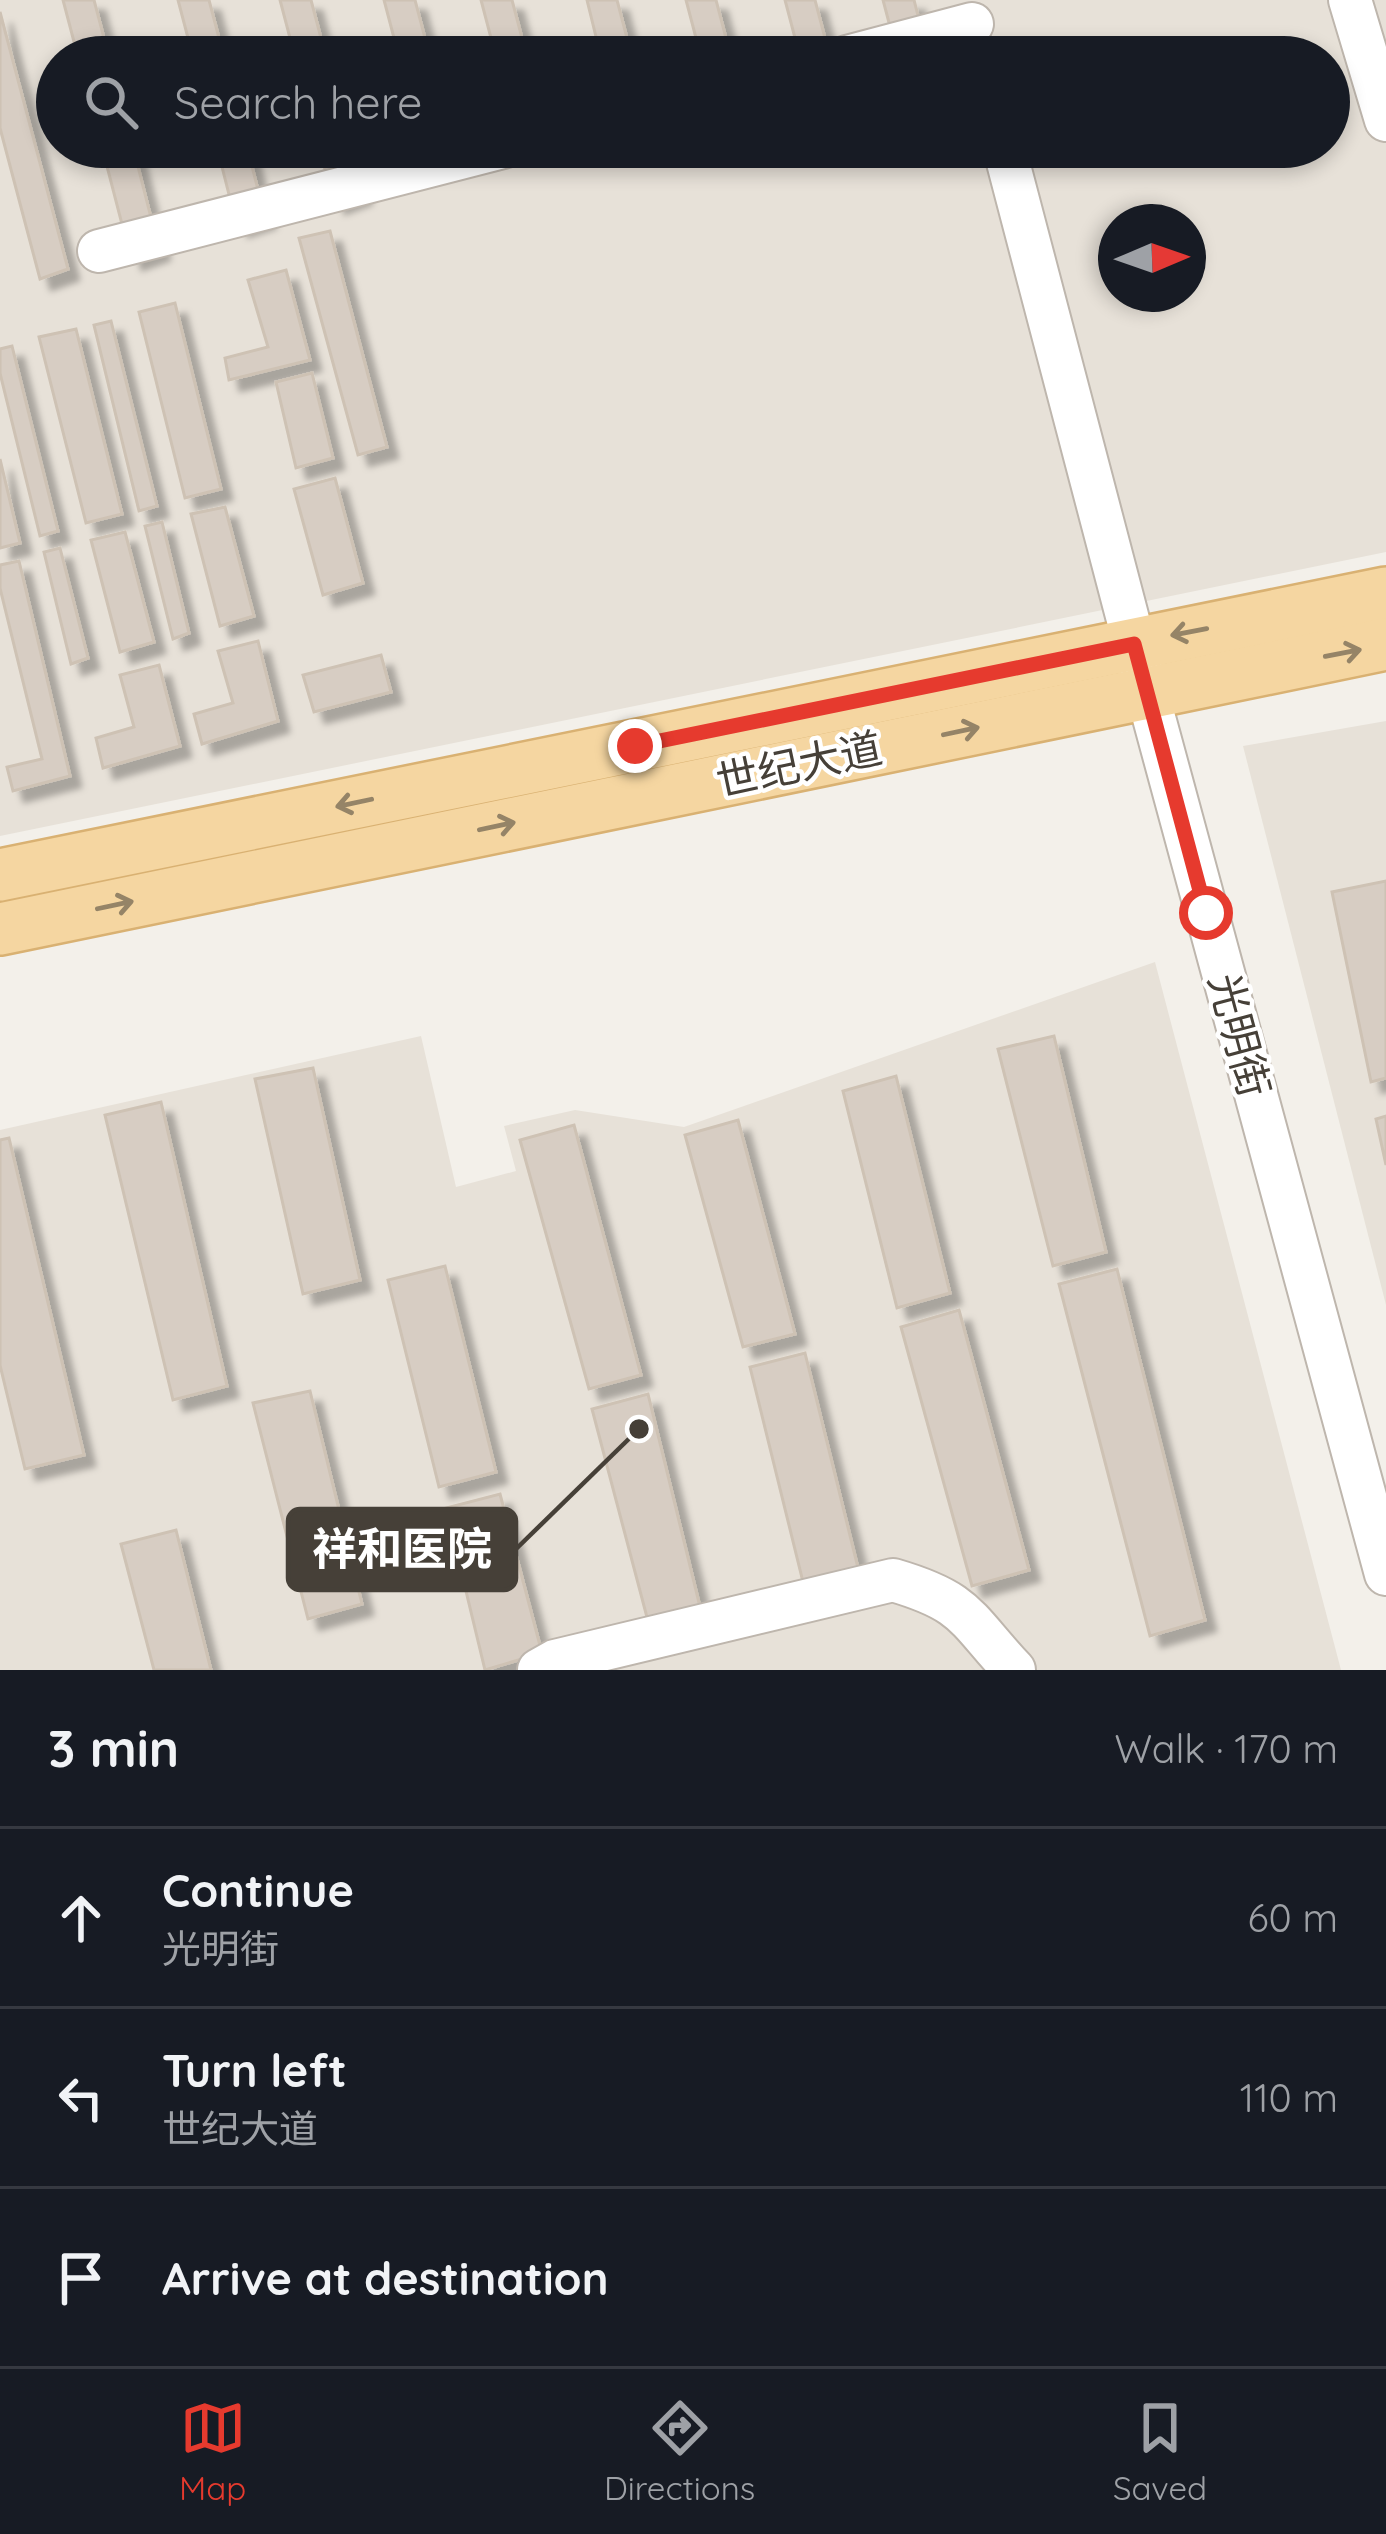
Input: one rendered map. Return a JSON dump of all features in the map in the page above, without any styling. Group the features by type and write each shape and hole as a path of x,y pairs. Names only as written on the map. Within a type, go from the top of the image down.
{"main road":[{"name":"世纪大道","path":"0,875 1386,593"},
{"name":"世纪大道","path":"0,929 1386,644"}],"street":[{"path":"1350,0 1386,120"},
{"path":"936,36 973,27"},
{"path":"99,251 421,168"},
{"name":"光明街","path":"1009,168 1386,1574"},
{"path":"539,1670 555,1661 893,1580 936,1592 967,1613 1014,1670"}],"shaded area":[{"path":"0,0 1386,0 1386,552 0,836"},
{"path":"1386,721 1386,1305 1243,746"},
{"path":"1155,962 1341,1670 0,1670 0,1130 421,1036 456,1187 516,1171 504,1126 575,1110 684,1127"}],"building":[{"path":"63,0 94,0 103,36 72,36"},
{"path":"178,0 209,0 218,36 187,36"},
{"path":"280,0 311,0 320,36 289,36"},
{"path":"384,0 415,0 424,36 393,36"},
{"path":"481,0 512,0 521,36 490,36"},
{"path":"587,0 617,0 626,36 596,36"},
{"path":"686,0 716,0 725,36 695,36"},
{"path":"785,0 815,0 824,36 794,36"},
{"path":"883,0 914,0 923,36 893,36"},
{"path":"0,12 36,148 36,168 41,168 68,269 40,279 0,128"},
{"path":"107,168 138,168 159,249 131,259"},
{"path":"222,168 252,168 265,217 237,226"},
{"path":"325,168 355,168 361,193 334,203"},
{"path":"330,231 387,447 358,455 299,238"},
{"path":"286,270 310,360 229,380 225,358 268,347 248,280"},
{"path":"175,303 221,489 185,498 139,312"},
{"path":"111,321 157,506 139,511 94,325"},
{"path":"76,329 122,514 86,523 39,337"},
{"path":"12,346 58,531 40,536 0,373 0,349"},
{"path":"312,373 333,458 296,468 276,382"},
{"path":"0,459 20,543 0,548"},
{"path":"335,478 363,583 323,595 294,489"},
{"path":"225,507 254,616 220,626 191,514"},
{"path":"162,522 189,633 173,639 145,526"},
{"path":"125,532 154,642 120,652 91,540"},
{"path":"60,548 88,658 71,664 44,552"},
{"path":"19,561 70,776 13,791 7,767 42,759 0,588 0,565"},
{"path":"258,641 278,721 202,744 194,714 233,703 218,651"},
{"path":"381,655 391,692 314,712 303,675"},
{"path":"159,665 180,746 103,768 96,738 134,727 120,675"},
{"path":"1386,881 1386,1078 1371,1082 1332,892"},
{"path":"1054,1036 1106,1252 1053,1266 998,1049"},
{"path":"313,1068 360,1280 303,1294 255,1079"},
{"path":"896,1076 950,1293 897,1308 843,1091"},
{"path":"161,1102 227,1386 173,1400 105,1115"},
{"path":"1386,1116 1386,1165 1376,1119"},
{"path":"738,1120 795,1334 743,1347 685,1135"},
{"path":"574,1125 641,1375 589,1389 520,1140"},
{"path":"9,1138 84,1455 25,1469 0,1365 0,1140"},
{"path":"445,1266 496,1472 439,1487 388,1280"},
{"path":"1117,1269 1205,1620 1150,1636 1059,1284"},
{"path":"959,1310 1029,1570 972,1586 901,1327"},
{"path":"805,1353 859,1572 804,1586 750,1367"},
{"path":"310,1391 362,1604 308,1619 253,1403"},
{"path":"648,1394 701,1611 649,1625 592,1409"},
{"path":"500,1494 542,1653 485,1670 446,1508"},
{"path":"176,1530 211,1670 154,1670 121,1544"}],"place":[{"name":"祥和医院","path":"639,1429"}],"route":[{"path":"635,746 1134,644 1206,913"}]}
